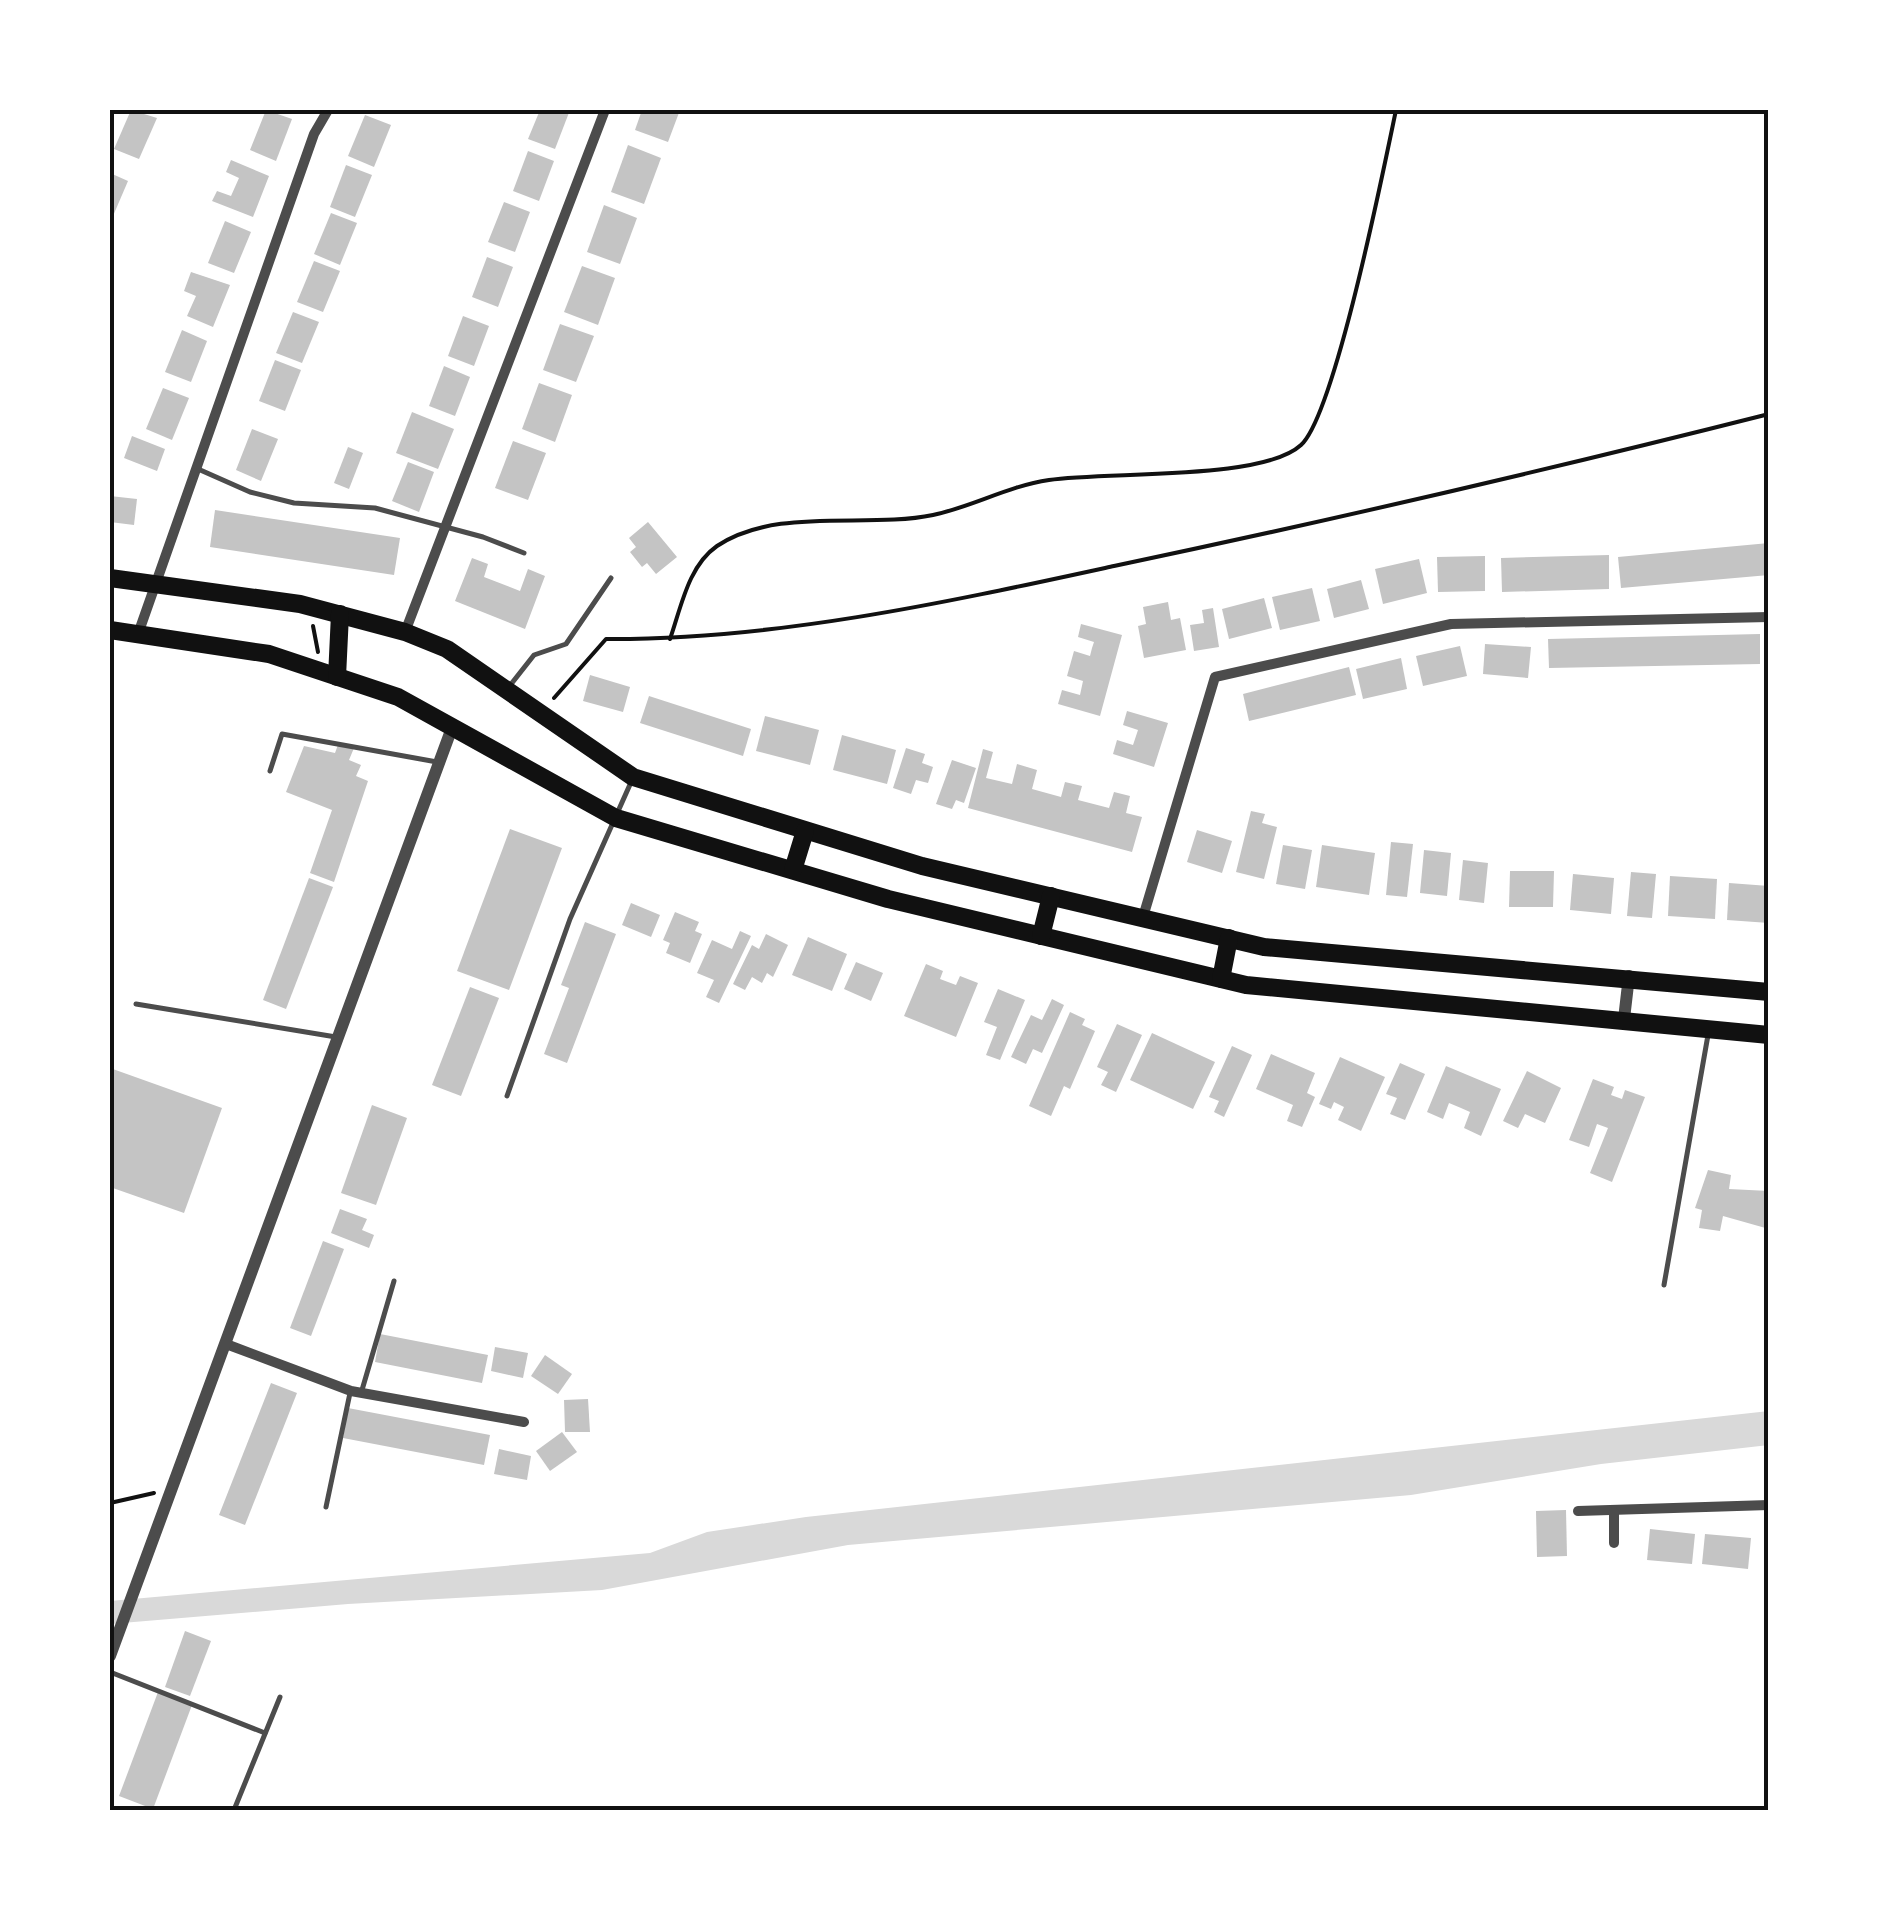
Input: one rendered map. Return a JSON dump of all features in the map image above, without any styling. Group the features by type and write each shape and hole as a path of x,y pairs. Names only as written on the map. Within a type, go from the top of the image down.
{"main road":[{"path":"110,578 310,606 405,632 446,649 633,777 922,866 1264,947 1629,976 1769,992"},
{"path":"329,674 340,614"},
{"path":"110,630 269,654 398,697 616,818 1041,936 1221,979 1769,1035"},
{"path":"793,870 805,831"},
{"path":"1041,936 1051,896"},
{"path":"1221,979 1229,938"}],"street":[{"path":"138,634 314,134 328,110"},
{"path":"405,632 605,110"},
{"path":"1143,917 1215,677 1451,624 1769,617"},
{"path":"110,1656 454,725"},
{"path":"1624,1019 1629,976"},
{"path":"226,1344 356,1392 524,1422"},
{"path":"1578,1511 1769,1505"},
{"path":"1614,1512 1614,1544"}],"lane":[{"path":"195,468 279,500 375,508 524,553"},
{"path":"506,690 534,655 566,644 611,578"},
{"path":"270,771 282,734 440,762"},
{"path":"506,1096 570,920 633,777"},
{"path":"136,1004 338,1038"},
{"path":"1664,1285 1710,1027"},
{"path":"326,1507 356,1392 394,1281"},
{"path":"110,1672 266,1733"},
{"path":"234,1810 280,1698"}],"path":[{"path":"670,639 694,570 718,546 766,528 824,518 934,515 996,491 1046,480 1263,464 1302,444 1320,413 1362,262 1396,110"},
{"path":"524,704 549,703 606,639 670,639 941,603 1383,510 1769,414"},
{"path":"310,606 329,674"},
{"path":"110,1503 170,1490"}],"shaded area":[{"path":"1769,1411 1769,1445 1601,1464 1411,1495 848,1545 602,1590 348,1604 110,1624 110,1601 650,1553 707,1532 806,1517"}],"building":[{"path":"131,110 157,118 139,159 114,149"},
{"path":"266,110 292,119 276,161 250,150"},
{"path":"540,110 570,110 555,149 528,139"},
{"path":"642,110 680,110 668,142 635,130"},
{"path":"365,115 391,125 374,167 348,156"},
{"path":"628,145 661,158 644,204 611,192"},
{"path":"528,151 554,161 539,201 513,191"},
{"path":"231,160 269,176 253,217 212,201 217,191 231,196 239,178 226,172"},
{"path":"346,165 372,175 355,217 330,207"},
{"path":"110,173 128,181 110,223"},
{"path":"504,202 530,212 515,252 488,242"},
{"path":"604,205 637,218 620,264 587,252"},
{"path":"331,213 357,223 340,265 314,254"},
{"path":"225,221 251,232 234,273 208,263"},
{"path":"487,257 513,267 498,307 472,297"},
{"path":"314,261 340,271 323,312 297,302"},
{"path":"582,266 615,278 598,325 564,312"},
{"path":"191,272 230,285 213,327 187,316 196,296 184,291"},
{"path":"293,312 319,322 302,363 276,353"},
{"path":"463,316 489,326 474,366 448,356"},
{"path":"560,324 594,336 576,382 543,370"},
{"path":"182,330 207,341 191,382 165,372"},
{"path":"275,360 301,370 285,411 259,401"},
{"path":"444,366 470,377 455,416 429,406"},
{"path":"539,383 572,395 555,442 522,429"},
{"path":"163,388 189,398 172,440 146,429"},
{"path":"412,412 454,429 438,469 396,453"},
{"path":"252,429 278,439 261,481 236,470"},
{"path":"132,436 165,449 157,471 124,458"},
{"path":"513,441 546,453 528,500 495,488"},
{"path":"348,447 363,453 349,489 334,483"},
{"path":"408,462 434,472 419,512 392,501"},
{"path":"110,496 137,499 134,525 110,522"},
{"path":"215,510 400,538 394,575 210,547"},
{"path":"648,522 677,557 656,574 647,563 642,567 630,552 636,547 629,538"},
{"path":"1769,543 1769,575 1621,588 1618,557"},
{"path":"1609,555 1609,589 1502,592 1501,558"},
{"path":"1485,556 1485,591 1438,592 1437,557"},
{"path":"472,558 488,564 484,577 520,591 528,569 545,576 525,629 455,601"},
{"path":"1419,559 1427,593 1383,604 1375,569"},
{"path":"1361,580 1369,609 1334,618 1327,589"},
{"path":"1312,588 1320,621 1280,630 1272,597"},
{"path":"1264,598 1272,628 1229,639 1222,609"},
{"path":"1168,602 1171,620 1180,618 1186,650 1144,658 1138,626 1146,624 1143,607"},
{"path":"1213,608 1219,647 1194,651 1190,625 1204,623 1202,610"},
{"path":"1081,624 1122,635 1100,716 1058,704 1062,690 1080,695 1083,681 1067,676 1074,651 1090,656 1094,642 1078,637"},
{"path":"1760,634 1760,664 1549,668 1548,639"},
{"path":"1485,644 1531,647 1528,678 1483,674"},
{"path":"1460,646 1467,676 1423,686 1416,656"},
{"path":"1401,658 1407,689 1363,699 1356,669"},
{"path":"1349,667 1356,695 1249,721 1243,694"},
{"path":"590,675 630,687 623,712 583,701"},
{"path":"649,696 751,729 743,756 640,723"},
{"path":"1127,711 1168,723 1154,767 1113,754 1117,740 1133,745 1138,730 1123,725"},
{"path":"765,716 819,730 810,765 756,751"},
{"path":"842,735 896,750 887,784 833,770"},
{"path":"339,742 354,748 349,760 361,765 356,776 368,781 334,882 310,873 332,810 286,792 304,746 335,753"},
{"path":"906,748 925,754 922,763 933,767 928,783 916,780 911,794 893,788"},
{"path":"983,749 993,752 986,778 1012,784 1017,764 1037,770 1032,789 1061,797 1065,782 1082,786 1078,800 1109,808 1114,792 1130,796 1126,813 1142,817 1132,852 968,808"},
{"path":"952,760 976,768 964,803 956,800 952,809 936,804"},
{"path":"1251,811 1265,814 1262,823 1277,827 1264,879 1236,872"},
{"path":"510,829 562,848 509,990 457,971"},
{"path":"1197,830 1232,841 1222,873 1187,862"},
{"path":"1391,842 1413,844 1407,897 1386,895"},
{"path":"1283,845 1312,850 1305,889 1276,884"},
{"path":"1322,845 1375,853 1369,895 1316,887"},
{"path":"1424,850 1451,853 1447,896 1420,893"},
{"path":"1463,860 1488,863 1484,903 1459,900"},
{"path":"1510,871 1554,871 1553,907 1509,907"},
{"path":"1631,872 1656,874 1652,918 1627,916"},
{"path":"1573,874 1614,878 1611,914 1570,910"},
{"path":"1670,876 1717,879 1715,919 1668,916"},
{"path":"309,878 333,887 286,1009 263,1000"},
{"path":"1729,883 1769,886 1769,923 1727,920"},
{"path":"631,903 660,915 651,937 622,925"},
{"path":"675,912 699,922 695,931 702,934 690,963 666,953 670,943 663,940"},
{"path":"585,922 616,934 567,1063 544,1054 569,988 561,985"},
{"path":"740,931 751,936 719,1003 706,997 714,980 697,973 712,940 732,949"},
{"path":"766,934 788,945 773,977 767,973 762,983 752,977 745,990 733,984 752,945 759,949"},
{"path":"808,937 847,954 832,991 792,975"},
{"path":"856,962 883,973 871,1001 844,989"},
{"path":"926,964 943,971 940,979 956,985 960,976 978,983 956,1037 904,1016"},
{"path":"470,987 499,998 461,1096 432,1085"},
{"path":"998,989 1025,1000 1000,1060 986,1055 997,1027 984,1022"},
{"path":"1052,999 1064,1005 1042,1053 1033,1049 1026,1064 1011,1057 1031,1015 1042,1020"},
{"path":"1070,1012 1085,1019 1082,1025 1095,1031 1070,1089 1064,1086 1051,1116 1029,1106"},
{"path":"1117,1024 1142,1035 1116,1092 1101,1085 1108,1072 1097,1067"},
{"path":"1152,1033 1215,1062 1193,1109 1130,1080"},
{"path":"1232,1046 1252,1055 1224,1117 1214,1112 1219,1101 1209,1097"},
{"path":"1271,1054 1315,1073 1307,1093 1315,1097 1302,1127 1287,1121 1293,1105 1256,1089"},
{"path":"1340,1057 1385,1077 1361,1131 1338,1120 1344,1107 1334,1102 1331,1109 1319,1104"},
{"path":"1400,1063 1425,1074 1405,1120 1390,1114 1397,1098 1386,1094"},
{"path":"1446,1066 1501,1089 1481,1136 1464,1128 1470,1112 1461,1108 1449,1103 1443,1119 1427,1112"},
{"path":"110,1068 222,1108 184,1213 110,1187"},
{"path":"1527,1071 1561,1088 1545,1123 1525,1114 1518,1128 1503,1121"},
{"path":"1593,1079 1614,1087 1611,1095 1622,1099 1625,1090 1645,1097 1612,1182 1590,1173 1608,1128 1597,1124 1589,1147 1569,1140"},
{"path":"372,1105 407,1118 376,1205 341,1193"},
{"path":"1708,1170 1731,1175 1729,1189 1769,1191 1769,1229 1723,1216 1720,1231 1699,1228 1702,1210 1695,1208"},
{"path":"340,1209 367,1219 362,1230 374,1235 369,1248 331,1233"},
{"path":"323,1241 344,1249 311,1336 290,1328"},
{"path":"380,1334 488,1355 482,1383 375,1362"},
{"path":"495,1347 528,1353 523,1378 491,1371"},
{"path":"545,1355 572,1374 558,1394 531,1376"},
{"path":"271,1383 297,1393 245,1525 219,1515"},
{"path":"588,1399 590,1432 565,1432 564,1400"},
{"path":"348,1408 490,1435 484,1465 343,1438"},
{"path":"562,1432 577,1452 550,1471 536,1451"},
{"path":"499,1449 531,1456 527,1480 494,1474"},
{"path":"1566,1510 1567,1556 1537,1557 1536,1511"},
{"path":"1650,1529 1695,1534 1692,1564 1647,1560"},
{"path":"1705,1534 1751,1538 1748,1569 1702,1564"},
{"path":"185,1631 211,1641 190,1696 165,1687"},
{"path":"158,1692 192,1705 153,1809 119,1796"}]}
